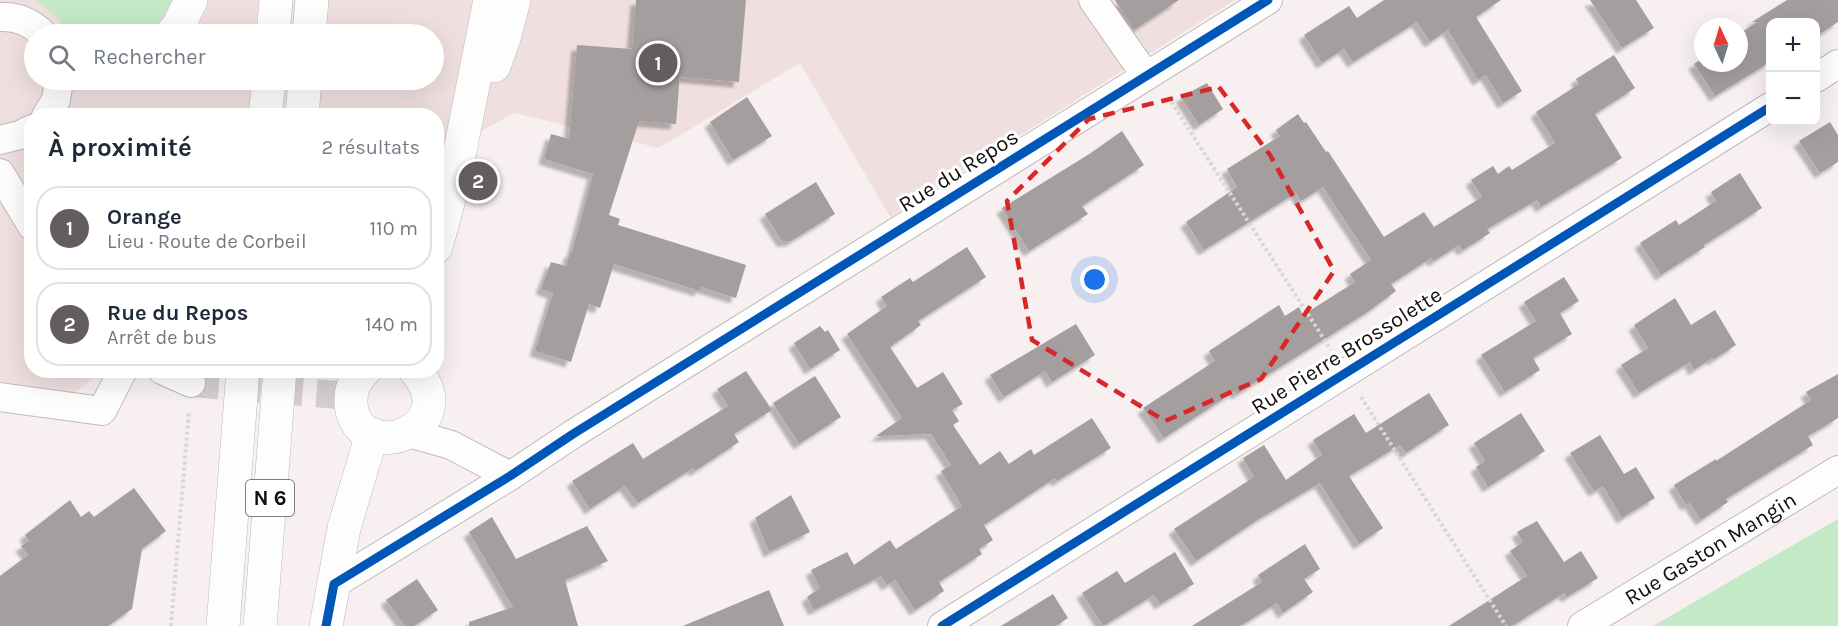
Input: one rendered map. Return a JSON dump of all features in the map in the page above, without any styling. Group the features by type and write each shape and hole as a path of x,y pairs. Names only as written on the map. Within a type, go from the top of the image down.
{"main road":[{"path":"179,24 191,0"},
{"path":"274,24 276,0"},
{"path":"310,24 312,0"},
{"path":"444,218 454,181 490,0"},
{"path":"454,181 504,38 514,0"},
{"path":"266,108 268,90"},
{"path":"303,108 304,90"},
{"name":"N 6","path":"223,626 242,378"},
{"name":"N 6","path":"260,626 279,378"},
{"path":"359,378 351,396 354,416 361,426 372,434 384,438 409,433 426,414 429,401 427,389 420,378"},
{"path":"326,626 344,528 372,434"}],"street":[{"path":"1093,0 1146,76"},
{"name":"Rue du Repos","path":"334,584 1268,0"},
{"path":"5,11 29,24"},
{"path":"1820,75 1838,64"},
{"path":"51,108 56,100 58,90"},
{"name":"Rue Pierre Brossolette","path":"942,626 1766,110"},
{"path":"0,140 24,133"},
{"path":"0,173 24,213"},
{"path":"0,397 102,411 119,378"},
{"path":"180,378 191,383"},
{"path":"409,433 451,446 510,476"},
{"name":"Rue Gaston Mangin","path":"1582,626 1838,470"}],"path":[{"path":"171,626 191,383"}],"highlighted area":[{"path":"1219,87 1270,155 1334,271 1261,379 1165,421 1032,340 1007,201 1089,119"}],"shaded area":[{"path":"0,0 1235,0 890,217 800,63 659,148 514,113 444,151 444,108 24,108 24,378 93,378 67,399 0,391"}],"green space":[{"path":"36,0 176,0 174,6 157,24 62,24"},
{"path":"1838,519 1838,626 1653,626"}],"building":[{"path":"636,0 746,0 739,82 682,77 680,74 676,124 639,121 609,215 620,219 618,225 746,265 736,298 701,287 700,291 614,264 600,308 589,304 571,362 535,351 553,293 541,289 551,262 566,266 570,252 572,252 593,174 544,159 551,134 569,139 577,45 632,49"},
{"path":"1115,0 1179,0 1134,30"},
{"path":"1384,0 1501,0 1476,17 1522,91 1503,103 1486,75 1478,80 1448,30 1430,42 1417,22 1353,62 1344,49 1322,63 1304,35 1349,6 1357,18"},
{"path":"1590,0 1636,0 1654,28 1622,48"},
{"path":"1787,0 1838,0 1838,22 1820,34 1820,18 1766,18 1766,64 1715,96 1699,72 1748,72 1748,28 1757,22 1752,22"},
{"path":"1614,55 1635,88 1595,114 1622,158 1541,207 1537,200 1487,229 1490,233 1463,250 1459,245 1434,261 1431,258 1391,284 1396,291 1369,311 1237,394 1235,391 1164,438 1143,408 1215,361 1209,351 1279,305 1285,316 1299,307 1303,315 1355,282 1350,274 1371,260 1323,187 1301,201 1296,193 1204,250 1186,222 1237,187 1227,169 1280,136 1276,130 1298,114 1326,152 1328,151 1384,237 1424,212 1434,227 1482,197 1471,180 1493,166 1498,174 1509,166 1512,170 1555,143 1536,112 1579,84 1576,79"},
{"path":"1207,83 1223,109 1199,125 1181,97"},
{"path":"747,97 772,136 733,160 710,122"},
{"path":"1830,122 1838,135 1838,162 1820,173 1799,141"},
{"path":"1122,131 1144,165 1082,206 1088,214 1029,251 1002,208"},
{"path":"1740,173 1762,208 1661,275 1640,243 1676,220 1679,225 1716,201 1711,192"},
{"path":"816,182 835,214 791,241 782,241 765,214"},
{"path":"967,247 986,277 918,321 921,325 890,347 917,388 943,372 963,404 952,410 959,421 953,425 980,465 1000,451 1009,464 1031,449 1034,455 1092,418 1111,448 1057,481 1055,478 984,525 993,540 979,549 982,554 939,582 944,591 915,610 895,580 887,585 881,576 814,610 807,597 820,588 811,570 847,552 854,565 890,540 896,549 962,506 941,471 951,465 931,434 876,436 902,418 847,334 887,306 881,297 910,278 913,282"},
{"path":"1564,277 1579,301 1560,313 1572,334 1533,358 1540,370 1505,392 1481,355 1536,321 1524,302"},
{"path":"1675,298 1691,325 1715,310 1736,345 1694,370 1690,362 1639,393 1621,365 1648,348 1634,325"},
{"path":"1076,324 1095,355 1052,382 1045,371 1004,397 990,375"},
{"path":"820,326 825,332 828,330 840,350 810,369 794,343"},
{"path":"746,371 772,410 734,434 739,442 695,471 693,468 638,503 625,486 590,509 572,481 633,443 643,459 728,406 717,389"},
{"path":"1838,374 1838,418 1808,436 1813,445 1726,499 1728,502 1701,520 1690,503 1686,505 1674,485 1811,400 1806,392"},
{"path":"815,376 841,417 799,444 773,403"},
{"path":"1429,393 1449,425 1406,453 1400,445 1349,476 1383,528 1359,544 1320,483 1262,517 1196,561 1174,529 1254,477 1243,458 1264,445 1286,480 1322,455 1313,440 1354,414 1366,433"},
{"path":"1521,413 1545,451 1488,487 1476,467 1485,461 1474,443"},
{"path":"1600,435 1624,474 1636,467 1655,498 1622,518 1603,486 1594,491 1570,453"},
{"path":"134,488 166,531 142,549 132,609 108,626 0,626 0,576 28,555 21,546 29,541 25,535 70,500 81,517 89,511 94,517"},
{"path":"791,495 810,532 769,552 755,518"},
{"path":"492,517 516,559 587,526 608,561 565,580 578,626 469,626 469,622 513,607 469,532"},
{"path":"1537,521 1564,562 1581,551 1598,578 1567,597 1564,593 1512,626 1449,626 1527,576 1510,551 1523,542 1517,532"},
{"path":"1305,544 1320,569 1304,579 1313,592 1283,613 1277,603 1240,626 1192,626 1262,582 1258,575"},
{"path":"1175,552 1194,584 1160,604 1154,595 1103,626 1082,593 1117,571 1125,583"},
{"path":"417,579 438,610 414,626 405,626 386,600"},
{"path":"769,590 784,626 683,626"},
{"path":"1053,594 1068,618 1056,626 1001,626"}],"tunnel":[{"path":"191,383 351,396"}],"cycle path":[{"path":"326,626 334,584 1268,0"},
{"path":"942,626 1766,110"}],"place":[{"name":"Orange","path":"658,63"},
{"name":"Rue du Repos","path":"478,181"}]}
